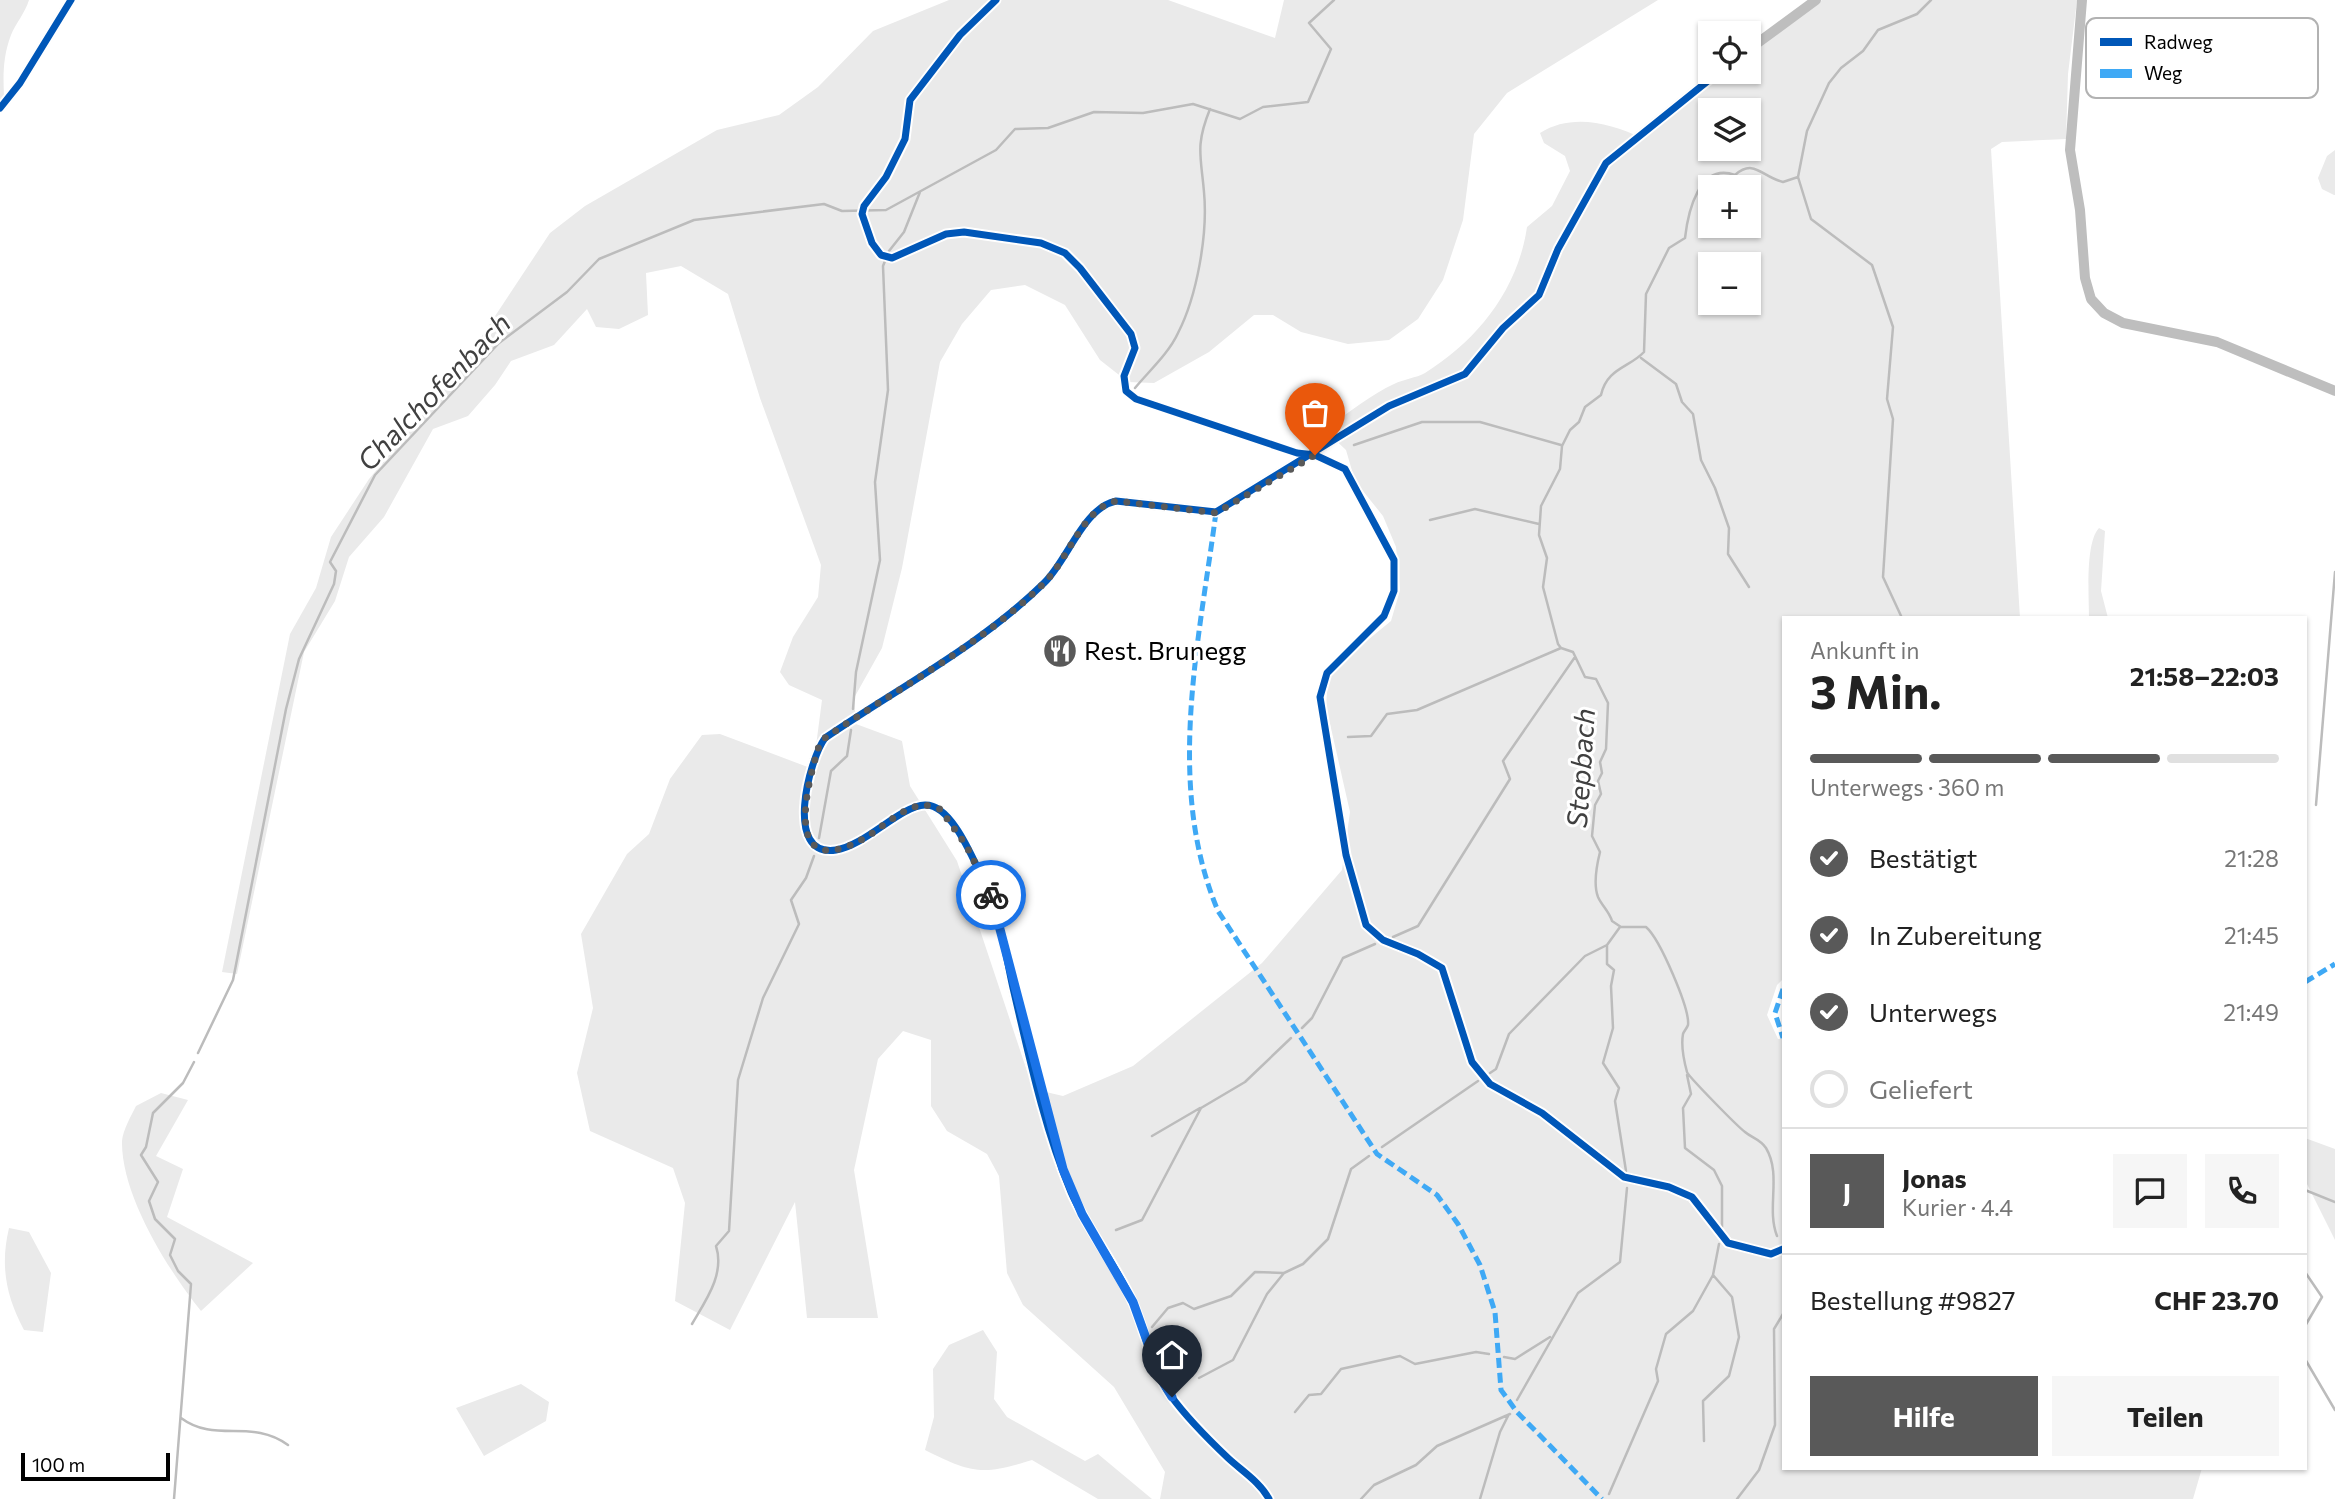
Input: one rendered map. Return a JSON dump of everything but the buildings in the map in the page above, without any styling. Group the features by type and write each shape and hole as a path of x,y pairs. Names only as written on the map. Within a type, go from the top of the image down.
{"street":[{"path":"0,108 20,83 71,0"},
{"path":"1761,40 1816,0"},
{"path":"2082,0 2070,150 2080,210 2085,278 2091,299 2104,313 2123,323 2217,342 2335,391"},
{"path":"1269,1499 1255,1482 1209,1439 1165,1387 1133,1302 1072,1193 1027,1040 993,899 966,845 940,809 925,805 910,810 861,840 837,850 822,850 811,844 805,835 805,805 815,760 825,738 1017,610 1053,574 1093,512 1104,504 1116,501 1216,513 1389,406 1465,374 1503,328 1539,295 1558,249 1583,209 1606,163 1703,84"}],"shaded area":[{"path":"0,0 29,0 8,43 4,65 4,96 0,100"},
{"path":"949,0 1168,0 1275,38 1284,0 1658,0 1507,93 1474,134 1463,220 1443,280 1418,319 1389,340 1348,344 1301,332 1273,315 1254,315 1209,352 1154,383 1128,382 1100,360 1065,305 1025,285 991,290 962,324 940,362 902,568 882,648 854,698 856,724 902,741 910,786 957,861 1033,1089 1063,1096 1133,1066 1262,963 1342,870 1350,812 1326,706 1328,677 1342,661 1391,621 1400,590 1396,547 1383,516 1355,481 1346,450 1328,433 1331,425 1370,398 1394,384 1425,373 1444,360 1478,329 1492,311 1515,271 1527,227 1552,206 1570,171 1565,156 1544,143 1540,133 1565,123 1591,122 1642,138 1708,84 1761,84 1761,44 1822,0 2077,0 2068,74 2066,139 2002,142 1991,149 2020,616 1782,616 1782,980 1777,985 1767,1015 1778,1039 1782,1039 1782,1470 2201,1470 2193,1499 1160,1499 1165,1472 1114,1387 1023,1305 1007,1273 999,1176 987,1154 947,1131 931,1106 931,1040 903,1031 878,1059 854,1170 878,1318 807,1318 795,1202 730,1330 675,1301 685,1203 673,1168 590,1131 577,1073 593,1008 581,934 627,854 649,834 670,779 702,735 720,734 813,769 822,700 789,685 780,672 793,637 818,597 821,565 760,398 728,294 681,266 646,273 648,315 619,329 596,327 587,309 554,345 511,361 495,385 468,416 433,429 384,517 349,557 335,601 304,652 237,974 222,972 290,634 316,588 331,537 369,479 456,375 550,233 585,206 717,130 779,115 818,87 873,31"},
{"path":"2335,150 2334,195 2322,189 2318,178 2327,156"},
{"path":"2099,528 2105,531 2101,591 2107,616 2089,616 2090,557"},
{"path":"161,1093 188,1100 156,1156 183,1169 167,1217 253,1263 201,1311 175,1275 149,1231 129,1185 124,1162 122,1141 136,1106"},
{"path":"2307,1139 2335,1149 2335,1240 2307,1184"},
{"path":"9,1228 29,1232 51,1273 43,1332 24,1330 9,1293 5,1255"},
{"path":"983,1330 997,1352 994,1399 1007,1417 1085,1461 1098,1454 1152,1499 1098,1499 1032,1460 1001,1468 977,1470 954,1464 925,1450 934,1417 933,1369 949,1345"},
{"path":"521,1384 549,1402 546,1421 484,1456 456,1408"}],"waterway":[{"name":"Chalchofenbach","path":"198,1053 233,980 286,709 299,659 334,584 336,571 330,562 375,475 499,343 567,292 599,259 694,220 824,204 842,211 886,210 996,150 1015,129 1048,128 1094,112 1143,113 1193,104 1240,119 1263,107 1308,102 1331,49 1309,23 1334,0"},
{"name":"Stepbach","path":"1777,1236 1773,1214 1774,1180 1771,1158 1766,1148 1733,1121 1687,1072 1682,1043 1688,1025 1687,1017 1673,974 1659,945 1646,927 1621,927 1612,921 1598,897 1596,880 1600,852 1592,836 1595,805 1601,794 1598,781 1602,773 1600,762 1606,749 1608,703 1596,679 1585,677 1573,652 1561,648 1558,644 1543,587 1547,558 1539,535 1541,506 1560,469 1562,446 1570,430 1579,422 1585,407 1601,395 1613,374 1644,352 1646,294 1669,248 1685,238 1693,203 1704,182 1712,176 1723,173 1735,175 1748,168 1783,182 1798,177 1807,131 1829,83 1841,68 1863,51 1878,30 1917,14 1931,0"},
{"path":"1135,388 1174,340 1185,318 1196,283 1203,245 1205,209 1201,142 1210,109"},
{"path":"1798,177 1811,219 1872,265 1893,327 1887,399 1893,419 1883,577 1901,616"},
{"path":"853,709 856,672 880,560 875,482 888,390 883,266 889,251 904,232 920,192"},
{"path":"1641,358 1676,384 1682,402 1693,414 1701,460 1715,488 1729,528 1728,554 1749,587"},
{"path":"1354,445 1422,422 1480,422 1561,445"},
{"path":"1430,520 1475,509 1539,524"},
{"path":"2316,805 2335,572"},
{"path":"1348,737 1371,736 1387,714 1417,710 1561,648"},
{"path":"1393,937 1418,926 1510,779 1503,761 1575,657"},
{"path":"819,838 831,771 847,756 851,730"},
{"path":"692,1324 716,1277 716,1246 729,1231 738,1080 763,998 799,924 791,900 806,878 814,856"},
{"path":"1490,1073 1496,1069 1509,1034 1585,956 1607,945 1620,927"},
{"path":"1302,1028 1312,1018 1343,958 1375,944"},
{"path":"1607,945 1607,964 1614,970 1611,986 1613,1028 1603,1063 1619,1088 1615,1101 1626,1171"},
{"path":"1116,1230 1142,1220 1201,1108 1245,1082 1291,1038"},
{"path":"174,1499 191,1284 178,1271 170,1255 175,1239 155,1219 149,1201 158,1182 141,1155 146,1147 153,1113 183,1083 194,1062"},
{"path":"1687,1075 1691,1094 1683,1108 1685,1148 1714,1170 1722,1186 1722,1227"},
{"path":"1382,1147 1478,1081"},
{"path":"1152,1136 1200,1108"},
{"path":"1199,1378 1233,1360 1267,1294 1284,1273 1303,1264 1328,1239 1351,1169 1369,1156"},
{"path":"1517,1400 1578,1293 1620,1262 1627,1188"},
{"path":"2307,1191 2335,1202"},
{"path":"1704,1441 1703,1401 1729,1376 1739,1337 1732,1297 1713,1275 1719,1244"},
{"path":"1152,1327 1168,1308 1183,1303 1194,1309 1231,1296 1255,1272 1283,1273"},
{"path":"1609,1494 1658,1381 1656,1369 1666,1334 1693,1311 1713,1275"},
{"path":"2307,1275 2322,1297 2307,1323"},
{"name":"Stepbach","path":"1737,1499 1759,1470 1775,1425 1774,1329 1782,1316"},
{"path":"1504,1357 1515,1359 1550,1337"},
{"path":"1295,1412 1309,1395 1321,1394 1341,1369 1400,1356 1415,1364 1476,1352 1489,1354"},
{"path":"2307,1362 2335,1410"},
{"path":"1361,1499 1374,1485 1416,1465 1437,1446 1510,1414"},
{"path":"1480,1499 1500,1432 1508,1416"},
{"path":"181,1418 194,1426 207,1429 261,1433 288,1445"}],"marked path":[{"path":"1216,512 1195,663 1190,764 1193,814 1202,863 1218,911 1377,1154 1437,1195 1458,1224 1480,1265 1495,1312 1501,1390 1517,1412 1602,1499"},
{"path":"2307,981 2335,964"},
{"path":"1782,992 1775,1013 1782,1035"}],"cycle path":[{"path":"0,108 20,83 71,0"},
{"path":"996,0 960,35 910,100 905,139 886,177 864,206 862,214 872,243 881,255 892,258 946,234 964,232 1041,243 1065,253 1080,268 1131,334 1135,348 1124,376 1126,391 1136,399 1297,453 1315,455 1345,469 1394,560 1394,591 1384,616 1327,673 1320,697 1346,855 1366,925 1383,940 1418,954 1442,968 1472,1062 1490,1084 1542,1113 1624,1177 1669,1187 1692,1197 1728,1243 1771,1254 1782,1249"},
{"path":"1269,1499 1256,1482 1198,1428 1164,1385 1126,1289 1071,1192 1038,1092 993,903 960,833 943,813 935,807 925,805 905,812 847,847 836,850 820,848 810,839 805,824 807,785 825,738 966,646 1019,605 1053,573 1085,524 1104,506 1116,501 1216,512 1389,406 1465,374 1503,328 1539,295 1558,249 1606,163 1704,84"}],"way so far":[{"path":"991,895 966,845 940,809 925,805 910,810 861,840 837,850 822,850 811,844 805,835 805,805 819,746 825,738 1017,610 1053,574 1093,512 1104,504 1116,501 1216,513 1315,455"}],"place":[{"name":"Rest. Brunegg","path":"1060,651"}],"route":[{"path":"991,895 1051,1132 1063,1169 1082,1214 1133,1302 1160,1377 1172,1397"}]}
